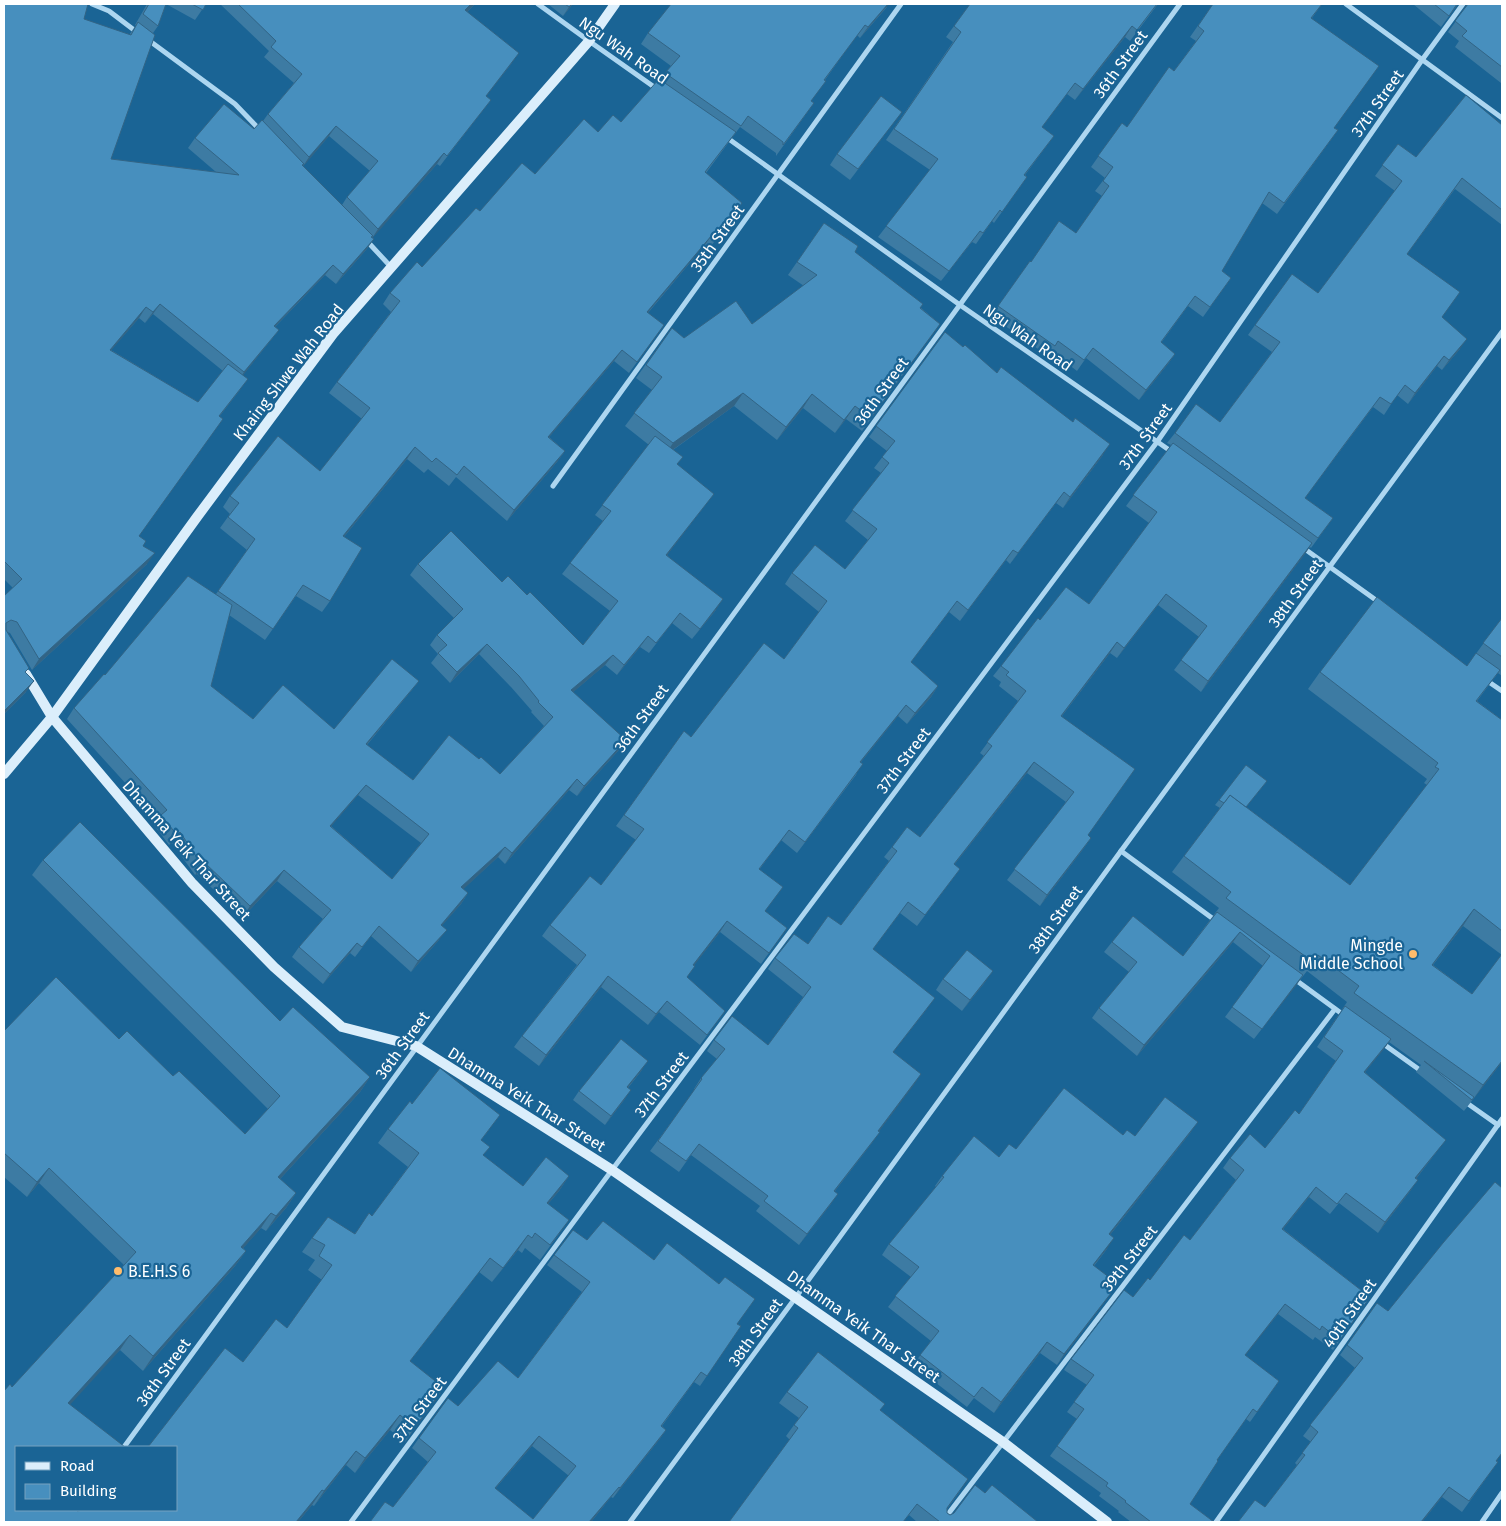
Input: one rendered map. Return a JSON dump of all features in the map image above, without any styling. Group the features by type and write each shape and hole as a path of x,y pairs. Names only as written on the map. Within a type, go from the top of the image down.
{"main road":[{"name":"Khaing Shwe Wah Road","path":"4,774 52,717 202,509 333,334 588,41 615,4"},
{"name":"Dhamma Yeik Thar Street","path":"18,661 52,717 192,883 274,967 342,1027 416,1046 612,1170 1003,1442 1106,1522"}],"street":[{"path":"92,4 109,11 235,104 268,139"},
{"name":"Ngu Wah Road","path":"538,4 660,91"},
{"name":"35th Street","path":"553,486 901,4"},
{"name":"36th Street","path":"125,1446 1180,4"},
{"path":"1346,4 1502,118"},
{"name":"37th Street","path":"351,1522 1157,442 1422,60 1463,4"},
{"name":"Ngu Wah Road","path":"723,135 960,305 1181,459"},
{"path":"360,234 392,268"},
{"name":"38th Street","path":"630,1522 1502,332"},
{"path":"1298,544 1389,609"},
{"path":"1480,675 1502,691"},
{"path":"1121,850 1224,927"},
{"path":"1288,974 1352,1021"},
{"name":"39th Street","path":"942,1522 1336,1009"},
{"path":"1376,1038 1433,1079"},
{"path":"1457,1096 1498,1125"},
{"name":"40th Street","path":"1216,1522 1502,1119"},
{"path":"1482,1522 1502,1493"},
{"path":"69,1522 77,1511"}],"building":[{"path":"4,4 88,4 84,19 131,35 138,22 155,35 111,159 239,175 195,138 224,104 254,129 262,120 304,164 302,165 374,239 343,274 333,265 274,326 279,330 244,372 160,304 153,312 146,307 110,350 198,402 228,364 248,379 219,416 223,419 139,536 146,541 143,546 155,553 39,659 17,622 11,620 6,623 6,630 29,668 25,672 34,681 4,711 4,596 22,579 4,561"},
{"path":"149,4 166,4 158,26 143,14"},
{"path":"192,4 206,4 203,10"},
{"path":"238,4 471,4 465,10 519,53 486,96 491,100 447,156 444,153 378,229 347,197 378,161 336,126 309,157 268,114 302,74 271,47 276,41"},
{"path":"671,4 888,4 868,27 865,25 824,80 826,81 811,101 814,103 783,145 783,142 748,116 741,126 665,73 680,56 648,33"},
{"path":"970,4 1157,4 1137,30 1132,26 1083,89 1075,83 1042,127 1054,136 1024,175 1027,177 1002,212 1000,210 983,233 980,231 949,271 886,226 938,159 894,129 961,32 954,26"},
{"path":"1213,4 1322,4 1311,18 1379,66 1334,128 1338,130 1284,203 1269,192 1222,271 1231,278 1210,307 1195,296 1161,342 1175,354 1146,390 1093,348 1084,360 1058,341 1055,346 998,306 1059,221 1076,233 1109,186 1103,181 1113,167 1098,156 1122,123 1127,127 1169,67 1174,71 1204,31 1198,26"},
{"path":"1434,4 1457,4 1449,16"},
{"path":"1468,4 1502,4 1502,67 1462,36 1467,31 1455,21"},
{"path":"659,79 736,132 705,172 742,203 717,238 712,235 647,312 664,325 637,362 622,350 548,437 565,451 514,510 464,466 457,475 436,458 432,462 415,447 343,536 362,548 330,601 303,585 273,629 218,591 255,539 228,517 239,503 230,496 278,436 320,471 370,408 337,382 400,301 390,293 417,262 422,267 476,208 480,211 522,163 535,174 584,119 598,132 613,115 621,122"},
{"path":"1466,95 1502,125 1502,210 1462,178 1407,254 1460,292 1442,317 1467,339 1449,360 1444,356 1415,393 1405,385 1391,404 1380,397 1344,445 1305,498 1333,518 1318,538 1175,433 1196,404 1220,422 1280,342 1255,325 1292,274 1318,293 1402,181 1382,165 1398,144 1416,157"},
{"path":"881,96 902,112 858,169 837,154"},
{"path":"824,223 858,246 855,252 923,304 920,308 940,324 871,418 855,406 844,420 812,394 786,427 743,393 673,443 634,413 662,377 646,365 672,328 684,338 736,301 752,324 817,275 797,262"},
{"path":"945,332 963,347 965,345 997,373 1001,367 1073,422 1075,418 1110,444 1070,497 1064,492 1018,553 1013,550 968,610 957,601 911,662 938,686 915,713 906,705 860,762 863,764 805,842 789,830 759,869 783,887 765,911 787,928 769,953 727,921 693,965 695,966 687,977 725,1011 707,1035 667,1001 656,1014 608,976 546,1055 522,1036 586,955 550,925 590,876 601,885 644,829 624,815 684,731 691,737 764,643 784,659 827,601 792,573 815,545 845,569 877,529 852,510 889,463 882,457 895,441 876,426"},
{"path":"655,436 683,457 677,464 714,494 666,555 723,599 700,629 680,613 656,643 648,636 624,665 613,655 571,690 626,740 584,786 577,779 512,853 505,847 461,887 468,893 441,925 447,930 418,961 379,926 362,947 357,943 330,974 299,947 331,910 284,870 250,906 205,863 202,865 180,832 177,835 161,815 167,810 74,708 105,675 188,576 232,605 211,686 253,719 283,685 334,729 392,659 419,681 366,744 413,780 449,735 479,759 481,757 500,774 553,717 538,702 519,676 487,644 457,672 438,653 447,645 437,635 463,609 418,564 451,531 502,582 508,576 527,595 530,592 583,645 618,601 570,563 611,511 602,505","holes":["366,785 429,834 392,879 330,826"]},
{"path":"1173,443 1312,543 1208,681 1181,660 1207,626 1166,594 1124,648 1117,642 1061,716 1135,769 1088,835 1091,838 1047,895 1014,869 1074,792 1034,762 954,864 960,869 925,915 908,902 873,949 935,998 893,1052 921,1074 878,1131 880,1132 834,1191 838,1194 807,1234 764,1201 768,1196 699,1144 686,1161 658,1141 701,1078 725,1049 714,1040 732,1016 768,1045 811,987 775,958 794,934 808,944 828,916 841,925 897,851 892,847 907,827 920,837 992,746 987,742 1026,691 1006,675 1009,672 1001,666 1038,618 1040,620 1066,587 1089,604 1157,512 1133,495"},
{"name":"Mingde Middle School","path":"1377,597 1467,666 1476,653 1500,670 1476,701 1502,720 1502,931 1474,909 1432,965 1472,994 1502,954 1502,1061 1483,1085 1354,993 1359,986 1318,955 1313,962 1226,898 1231,892 1184,856 1230,795 1350,885 1439,769 1435,767 1438,763 1320,672"},
{"path":"1502,618 1502,657 1483,643"},
{"path":"1246,765 1267,781 1246,807 1230,795 1224,803 1219,800"},
{"path":"80,822 280,1021 293,1007 370,1077 278,1177 296,1193 276,1216 271,1213 241,1247 246,1251 153,1356 130,1335 68,1403 124,1446 15,1446 15,1511 178,1511 178,1446 149,1446 225,1348 243,1362 276,1319 287,1328 332,1265 319,1256 325,1245 312,1238 328,1217 355,1234 369,1213 372,1216 419,1153 388,1129 410,1101 412,1104 440,1068 500,1115 481,1140 490,1147 483,1155 523,1186 546,1157 569,1176 547,1203 569,1220 550,1245 535,1233 532,1238 528,1235 503,1268 490,1258 410,1361 444,1388 415,1427 400,1415 365,1458 356,1451 296,1522 4,1522 4,1391 10,1384 12,1387 136,1252 49,1168 37,1182 4,1153 4,1031 56,977 119,1039 127,1031 173,1076 179,1071 245,1134 280,1096 43,860"},
{"path":"1217,912 1303,975 1262,1029 1232,1007 1270,956 1240,932 1144,1045 1099,1008 1137,962 1112,942 1133,916 1183,956"},
{"path":"967,950 993,971 970,1000 943,979"},
{"path":"1345,1006 1391,1039 1364,1072 1446,1140 1415,1178 1418,1180 1385,1222 1346,1193 1337,1204 1316,1187 1282,1229 1370,1297 1340,1340 1322,1326 1320,1330 1285,1304 1245,1355 1279,1381 1257,1412 1253,1409 1217,1460 1190,1504 1214,1522 1151,1522 1106,1486 1108,1483 1057,1446 1084,1409 1074,1402 1094,1375 1071,1359 1124,1290 1133,1297 1148,1278 1150,1280 1184,1235 1190,1240 1244,1170 1230,1158 1250,1134 1265,1148 1295,1110 1299,1114 1343,1051 1324,1037"},
{"path":"621,1039 648,1061 627,1087 631,1090 611,1116 579,1091"},
{"path":"1424,1061 1474,1097 1472,1100"},
{"path":"1064,1088 1123,1135 1127,1130 1135,1136 1165,1097 1198,1122 1109,1234 1114,1238 1093,1265 1118,1284 1064,1354 1047,1342 1001,1402 982,1387 974,1397 920,1355 939,1331 895,1296 919,1267 889,1244 944,1177 942,1176 974,1136 999,1157 1009,1144 1016,1149"},
{"path":"1495,1182 1502,1188 1502,1453 1496,1461 1498,1462 1469,1501 1449,1487 1421,1522 1238,1522 1255,1500 1265,1507 1305,1455 1302,1453 1318,1432 1310,1425 1363,1358 1347,1345 1377,1303 1388,1311"},
{"path":"603,1221 654,1260 667,1243 719,1284 725,1277 755,1299 737,1324 741,1326 707,1376 701,1372 661,1426 666,1430 620,1488 589,1522 370,1522 385,1502 393,1507 436,1452 419,1438 448,1398 458,1406 498,1361 518,1378 590,1282 554,1255 573,1230 587,1240","holes":["539,1436 576,1466 533,1519 495,1488"]},
{"path":"818,1352 885,1404 880,1410 968,1479 947,1508 947,1513 950,1515 954,1513 975,1485 985,1493 992,1485 1038,1522 940,1522 917,1504 903,1522 729,1522 798,1428 794,1425 808,1407 787,1392"}],"place":[{"name":"Mingde Middle School","path":"1413,954"},
{"name":"B.E.H.S 6","path":"118,1271"}]}
